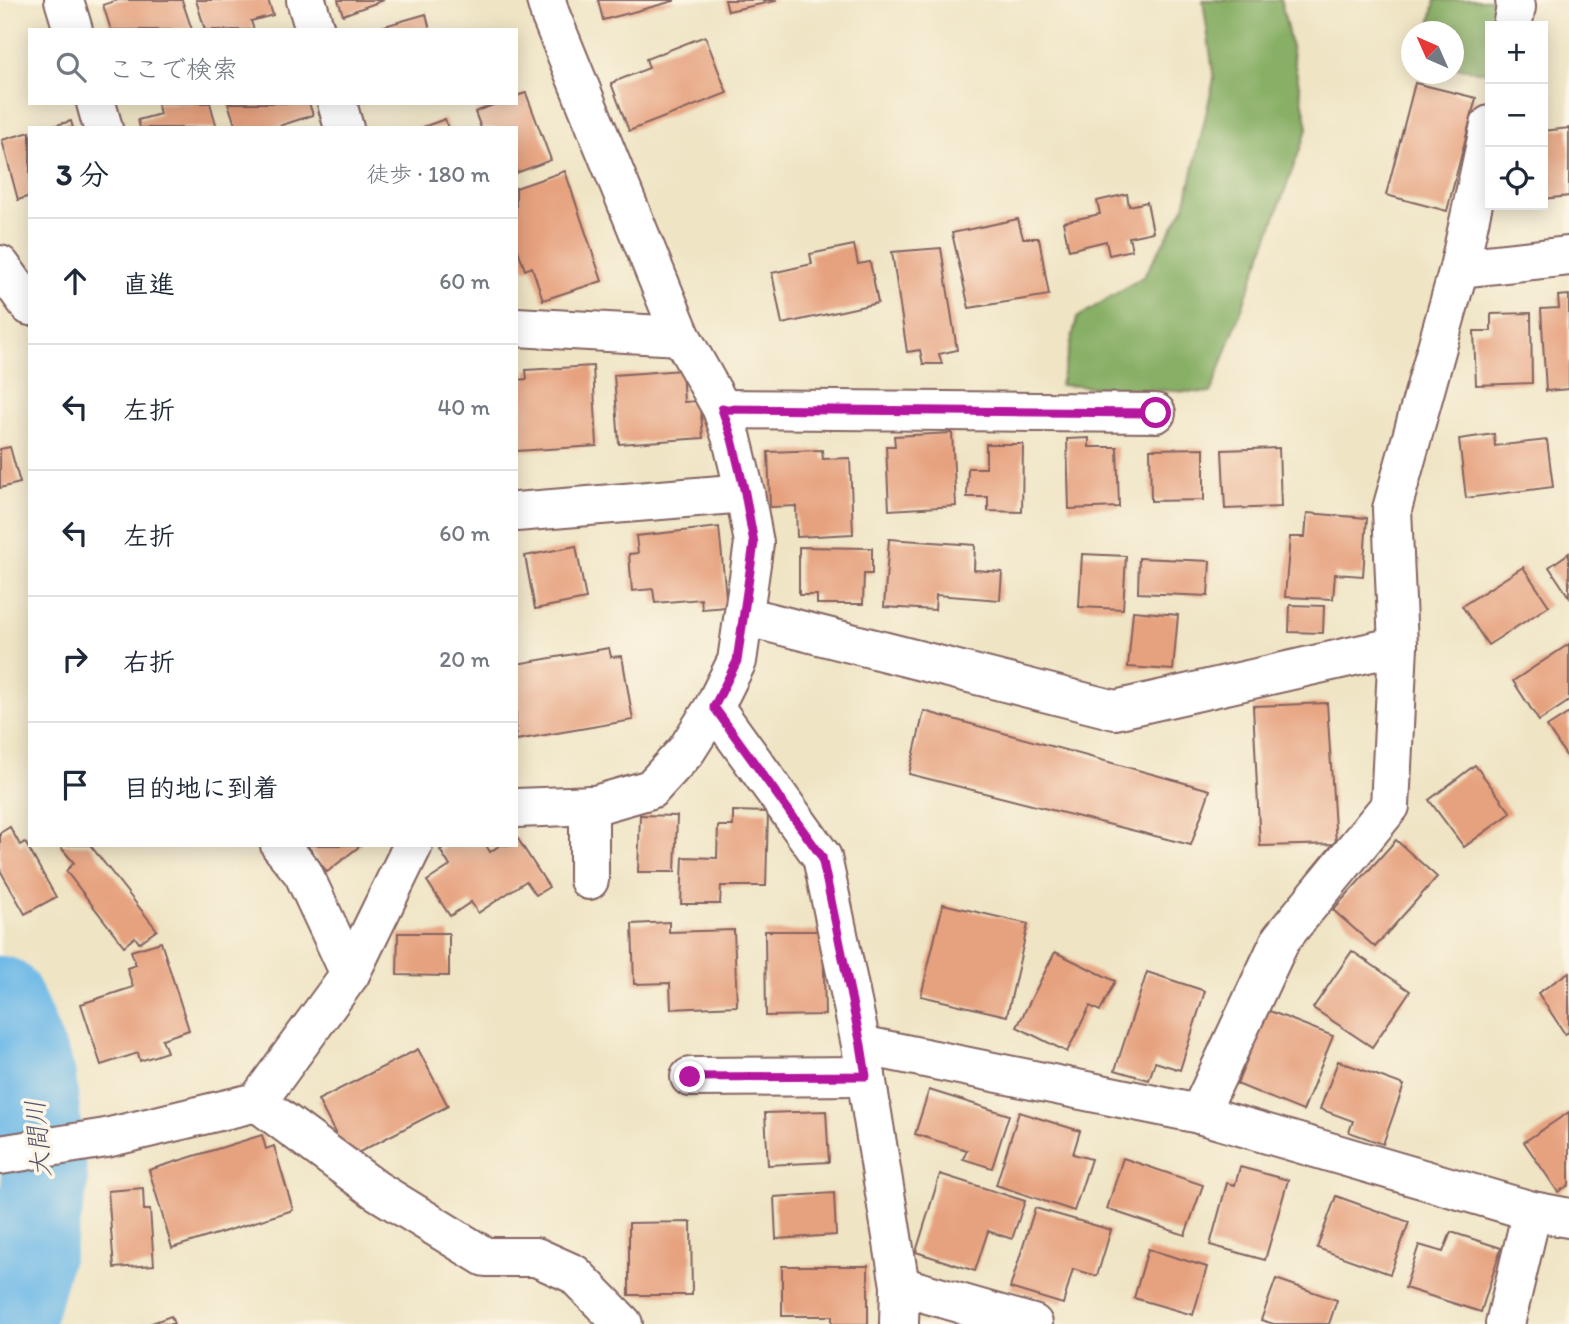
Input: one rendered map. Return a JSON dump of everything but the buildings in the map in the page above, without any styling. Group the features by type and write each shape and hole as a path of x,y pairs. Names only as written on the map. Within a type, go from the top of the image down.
{"street":[{"path":"64,0 72,28"},
{"path":"306,0 314,28"},
{"path":"518,808 589,805 651,789 686,751 714,707 737,661 754,543 745,493 722,409 681,336 546,0"},
{"path":"1513,21 1516,0"},
{"path":"97,105 102,126"},
{"path":"338,105 343,126"},
{"path":"1199,1114 1281,939 1390,806 1398,646 1392,509 1459,268 1485,147"},
{"path":"1459,268 1569,256"},
{"path":"0,265 28,303"},
{"path":"518,327 681,336"},
{"path":"722,409 1156,413"},
{"path":"518,512 745,493"},
{"path":"744,616 1115,710 1398,646"},
{"path":"714,707 822,857 863,1061 900,1286 899,1324"},
{"path":"589,805 589,880"},
{"path":"282,847 303,873 350,974"},
{"path":"0,1155 106,1138 257,1102 350,974 412,847"},
{"path":"690,1077 863,1061 1199,1114 1532,1211 1569,1218"},
{"path":"257,1102 376,1190 485,1257 536,1257 574,1274 623,1324"},
{"path":"1505,1324 1532,1211"},
{"path":"900,1286 1033,1324"}],"green space":[{"path":"1203,0 1281,0 1308,127 1211,393 1060,385 1077,318 1144,276 1185,206 1214,79"},
{"path":"1435,0 1503,0 1502,21 1485,21 1485,72 1464,69 1464,21 1431,21"}],"waterway":[{"name":"大間川","path":"0,999 33,1078 45,1183 31,1250 9,1324"}],"route":[{"path":"690,1077 866,1076 822,857 714,707 737,661 754,543 745,493 722,409 1156,413"}]}
